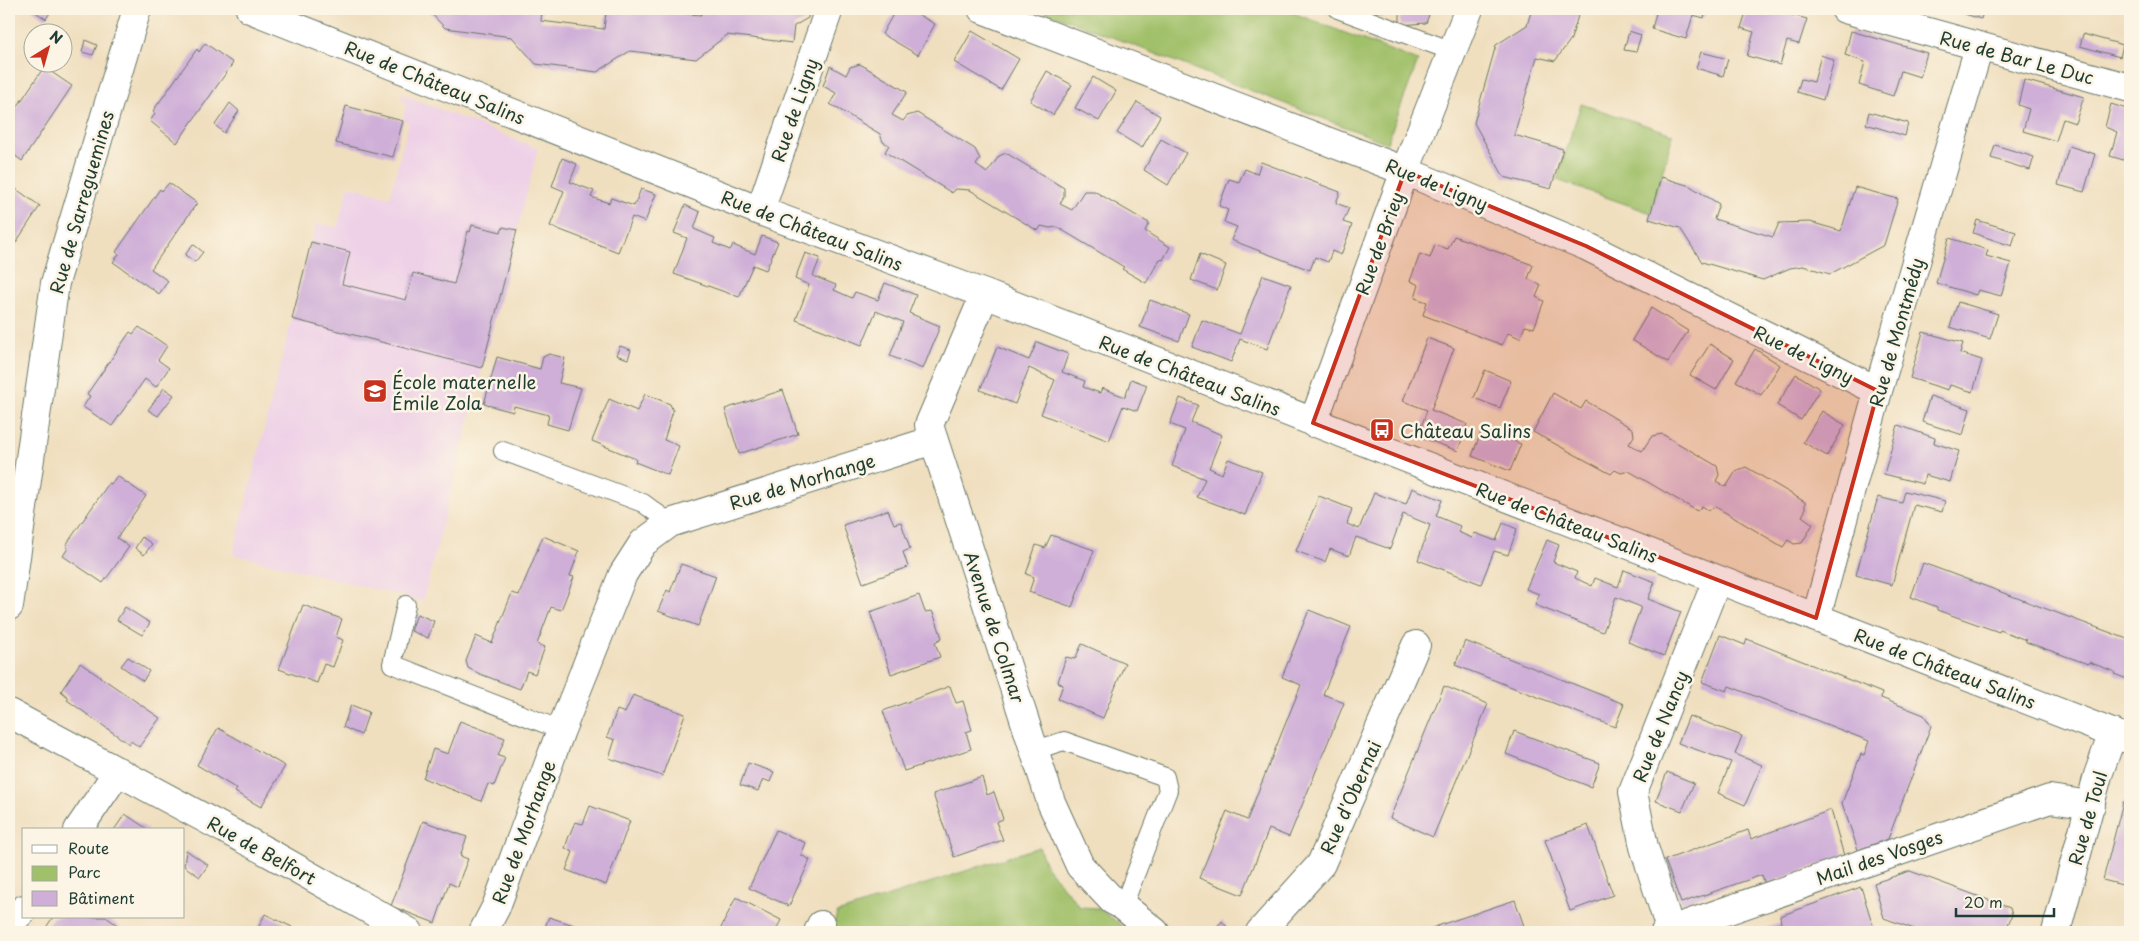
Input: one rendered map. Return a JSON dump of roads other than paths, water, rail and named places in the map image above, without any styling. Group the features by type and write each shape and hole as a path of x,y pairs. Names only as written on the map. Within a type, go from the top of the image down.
{"street":[{"name":"Rue de Sarreguemines","path":"9,606 55,283 137,9"},
{"name":"Rue de Château Salins","path":"250,9 760,212 985,294 2121,736"},
{"name":"Rue de Ligny","path":"760,212 829,9"},
{"name":"Rue de Ligny","path":"982,9 1406,171 1586,246 1878,391"},
{"name":"Rue de Briey","path":"1313,423 1406,171 1469,9"},
{"name":"Rue de Bar Le Duc","path":"1846,9 2130,88"},
{"name":"Rue de Montmédy","path":"1816,618 1878,391 1979,47"},
{"name":"Avenue de Colmar","path":"985,294 929,425 1052,802 1080,866 1112,900 1123,906 1155,932"},
{"name":"Rue de Morhange","path":"483,932 496,908 561,730 623,574 643,542 670,523 934,440"},
{"name":"Rue de Nancy","path":"1669,932 1644,848 1633,792 1718,580"},
{"name":"Rue d'Obernai","path":"1260,932 1321,864 1416,645"},
{"name":"Rue de Belfort","path":"9,713 273,855 409,932"},
{"name":"Rue de Toul","path":"2056,932 2090,805 2121,736"},
{"path":"79,828 118,771"},
{"name":"Mail des Vosges","path":"1669,932 2050,799 2090,805"},
{"path":"9,924 22,911"}],"lane":[{"path":"1338,9 1452,52"},
{"path":"502,451 643,503 670,523"},
{"path":"406,605 392,664 561,730"},
{"path":"1035,750 1064,740 1165,777 1168,790 1123,906"}],"place":[{"name":"École maternelle Émile Zola","path":"375,391"},
{"name":"Château Salins","path":"1382,430"}]}
